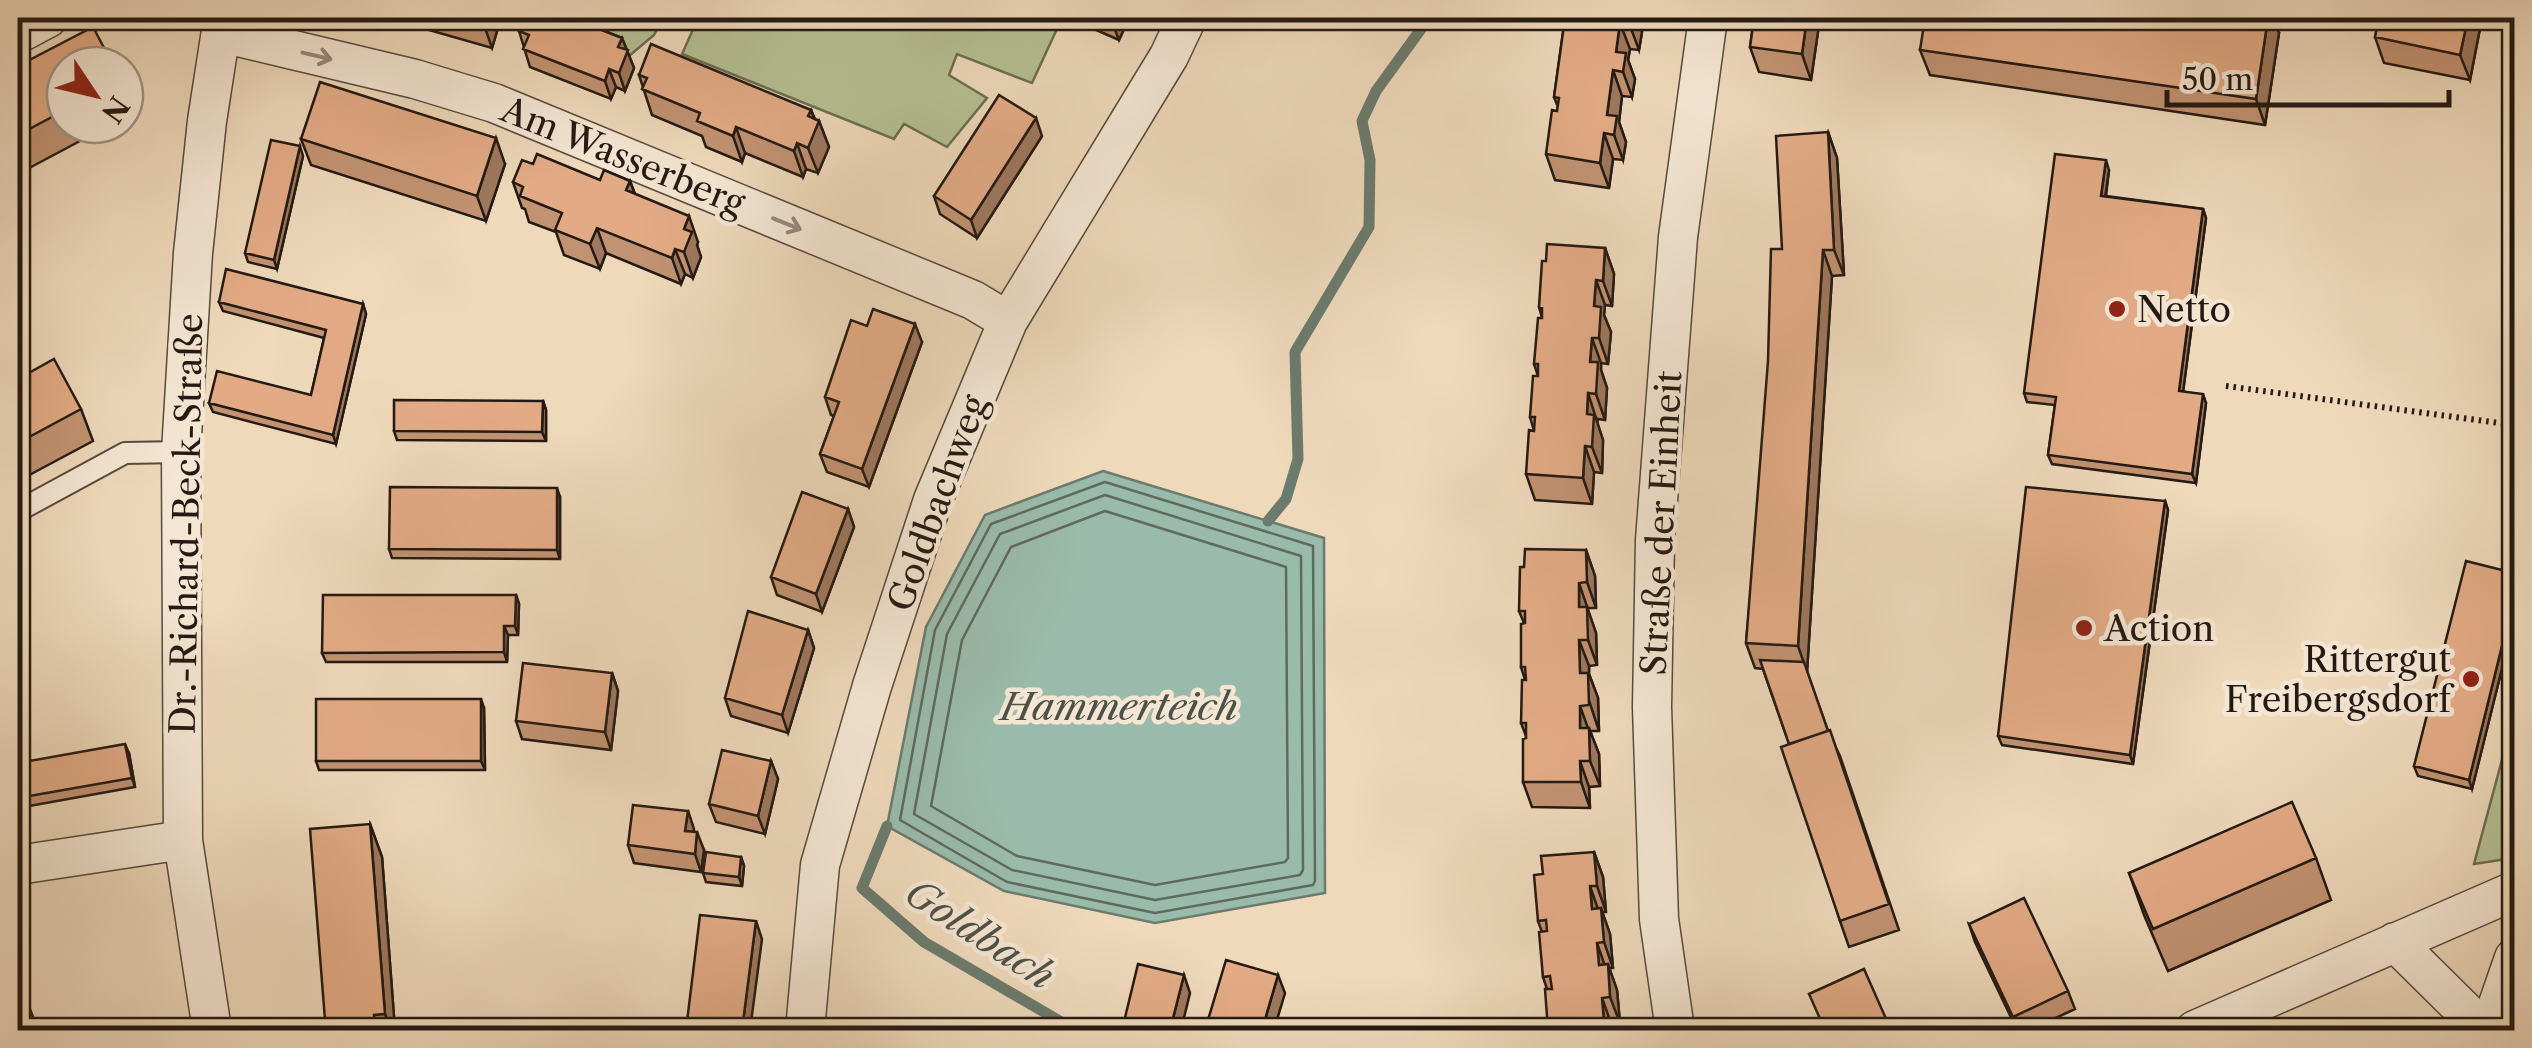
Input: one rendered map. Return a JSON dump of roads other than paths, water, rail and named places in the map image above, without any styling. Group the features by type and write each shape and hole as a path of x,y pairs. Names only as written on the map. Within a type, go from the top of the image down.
{"street":[{"path":"18,34 48,18"},
{"name":"Goldbachweg","path":"808,1030 820,864 932,500 1008,321 1169,56 1187,18"},
{"name":"Straße der Einheit","path":"1675,1030 1659,918 1652,707 1655,540 1678,237 1708,18"},
{"name":"Am Wasserberg","path":"223,26 494,102 973,300 1008,321"},
{"name":"Dr.-Richard-Beck-Straße","path":"212,1030 183,840 181,452 193,253 207,122 223,26"},
{"path":"18,865 183,840"},
{"path":"2194,1030 2514,890"},
{"path":"2396,942 2486,1030 2514,958"}],"lane":[{"path":"18,511 125,454 181,452"}],"water":[{"name":"Hammerteich","path":"1103,471 1324,538 1325,893 1155,923 1004,891 887,826 926,627 985,515"}],"waterway":[{"name":"Goldbach","path":"1268,521 1286,499 1298,459 1295,352 1369,227 1370,160 1362,121 1376,91 1429,18"},
{"name":"Goldbach","path":"887,826 862,888 924,942 1075,1030"}],"place":[{"name":"Netto","path":"2117,309"},
{"name":"Action","path":"2084,628"},
{"name":"Rittergut Freibergsdorf","path":"2471,679"}]}
